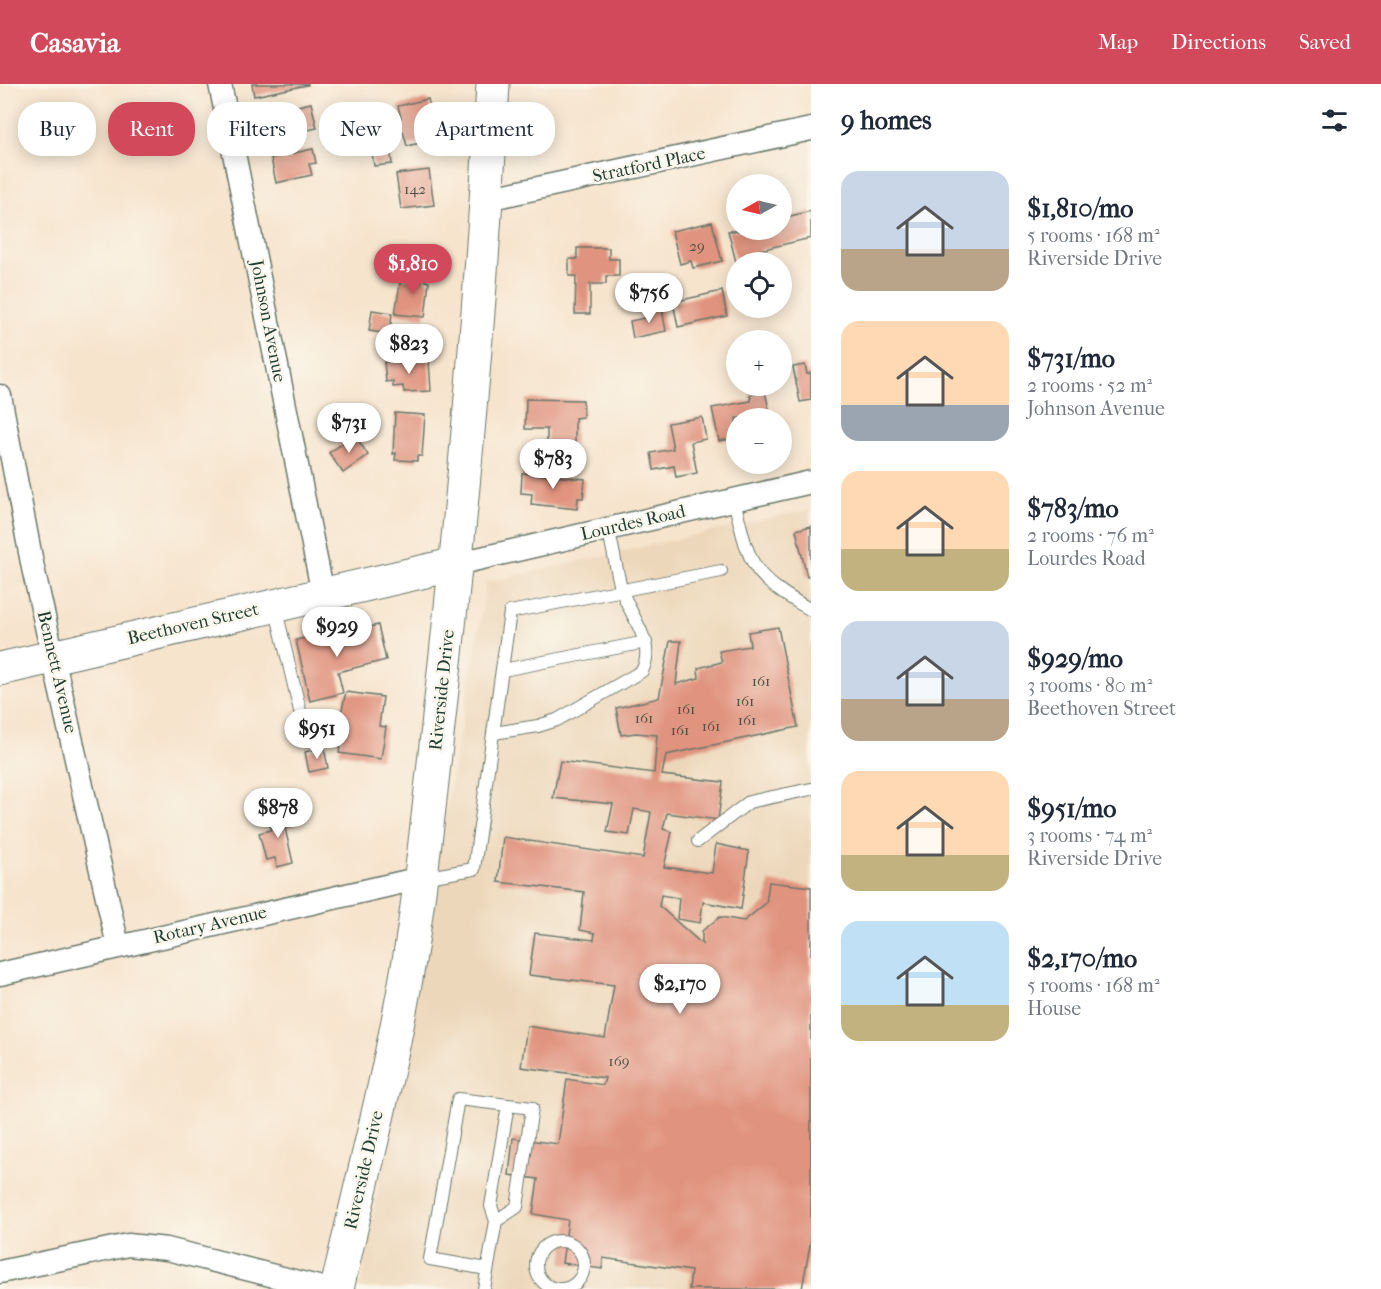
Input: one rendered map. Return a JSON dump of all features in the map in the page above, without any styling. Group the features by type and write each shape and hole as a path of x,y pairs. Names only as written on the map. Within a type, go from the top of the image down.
{"main road":[{"name":"Riverside Drive","path":"337,1289 412,945 421,878 456,564 487,199 493,84"},
{"name":"Beethoven Street","path":"0,669 456,564"}],"street":[{"name":"Johnson Avenue","path":"220,84 323,594"},
{"name":"Stratford Place","path":"487,199 811,129"},
{"name":"Bennett Avenue","path":"0,396 54,657 118,946"},
{"name":"Lourdes Road","path":"456,564 811,482"},
{"name":"Rotary Avenue","path":"0,974 421,878"},
{"path":"0,1272 128,1245 167,1249 327,1289"}],"lane":[{"path":"734,500 748,557 777,591 811,610"},
{"path":"494,733 538,726 558,720 637,676 646,664 646,642 622,591 608,528"},
{"path":"421,878 474,869 510,612 722,571"},
{"path":"275,605 306,736"},
{"path":"503,670 646,642"},
{"path":"698,841 749,802 811,789"},
{"path":"487,1269 430,1259 458,1099 532,1108 517,1207 496,1221"},
{"path":"483,1289 496,1221 491,1206 508,1105"},
{"path":"566,1241 578,1248 583,1255 584,1270 576,1284 561,1289 553,1288 540,1278 536,1264 537,1256 546,1245 566,1241"}],"shaded area":[{"path":"811,509 811,1289 360,1289 487,582"}],"building":[{"path":"252,84 308,84 308,85 254,96"},
{"path":"414,102 414,144 407,146 402,131 402,105"},
{"path":"311,103 317,128 307,130 307,104"},
{"path":"313,149 316,163 309,164 312,175 276,183 271,158 307,156 307,150"},
{"path":"373,156 391,156 392,164 374,166"},
{"path":"429,170 434,205 401,209 396,174"},
{"path":"811,211 811,238 760,250 760,252 733,252 730,240 792,240 792,216"},
{"path":"712,222 722,261 693,268 691,261 680,264 672,231"},
{"path":"577,248 609,248 609,259 619,259 619,276 606,276 606,284 590,284 590,314 575,314 576,276 569,276 569,259 577,259"},
{"path":"413,269 426,270 425,281 429,282 425,317 395,314 401,278 412,279"},
{"path":"722,291 726,316 678,327 673,302"},
{"path":"662,309 666,331 633,338 630,321 645,318 644,312"},
{"path":"372,310 392,313 390,334 369,331"},
{"path":"429,360 431,391 404,392 403,386 393,387 393,381 386,382 384,362"},
{"path":"805,365 807,374 811,373 811,400 800,402 793,367"},
{"path":"750,396 766,396 769,408 726,408 726,440 719,441 712,408 751,401"},
{"path":"526,399 583,400 583,417 575,418 575,444 547,444 547,429 525,429"},
{"path":"395,413 425,415 422,456 417,456 417,461 395,460 396,453 393,454"},
{"path":"702,417 706,439 691,442 697,473 676,477 674,466 654,470 651,453 673,449 668,423"},
{"path":"355,435 368,455 343,473 329,453"},
{"path":"522,473 585,479 583,498 578,498 577,509 531,504 532,494 521,493"},
{"path":"811,526 811,576 807,577 796,530"},
{"path":"378,625 386,660 338,672 343,693 310,701 296,640 330,632 331,636"},
{"path":"778,627 798,727 666,755 662,775 723,782 718,820 667,813 663,829 672,832 664,867 712,873 716,844 749,851 741,909 703,902 700,923 677,919 679,898 661,895 659,906 702,944 702,931 720,917 744,921 766,903 769,882 811,887 811,1240 802,1289 689,1289 691,1271 603,1258 602,1269 562,1263 568,1220 533,1214 538,1179 509,1175 513,1138 558,1144 567,1079 603,1085 605,1078 521,1067 527,1026 605,1038 614,985 529,975 535,933 594,940 595,933 580,930 584,892 498,882 503,837 643,858 651,812 634,809 629,835 607,832 613,804 553,798 560,761 654,773 657,735 636,733 621,735 616,708 659,698 670,641 681,641 676,684 699,678 698,668 722,662 719,651 750,646 748,632"},
{"path":"346,692 383,697 379,726 386,727 381,759 339,753 343,732 337,731"},
{"path":"324,747 328,768 309,772 305,752"},
{"path":"294,811 297,825 285,828 293,863 277,867 275,858 266,860 259,833 271,830 268,817"}]}
